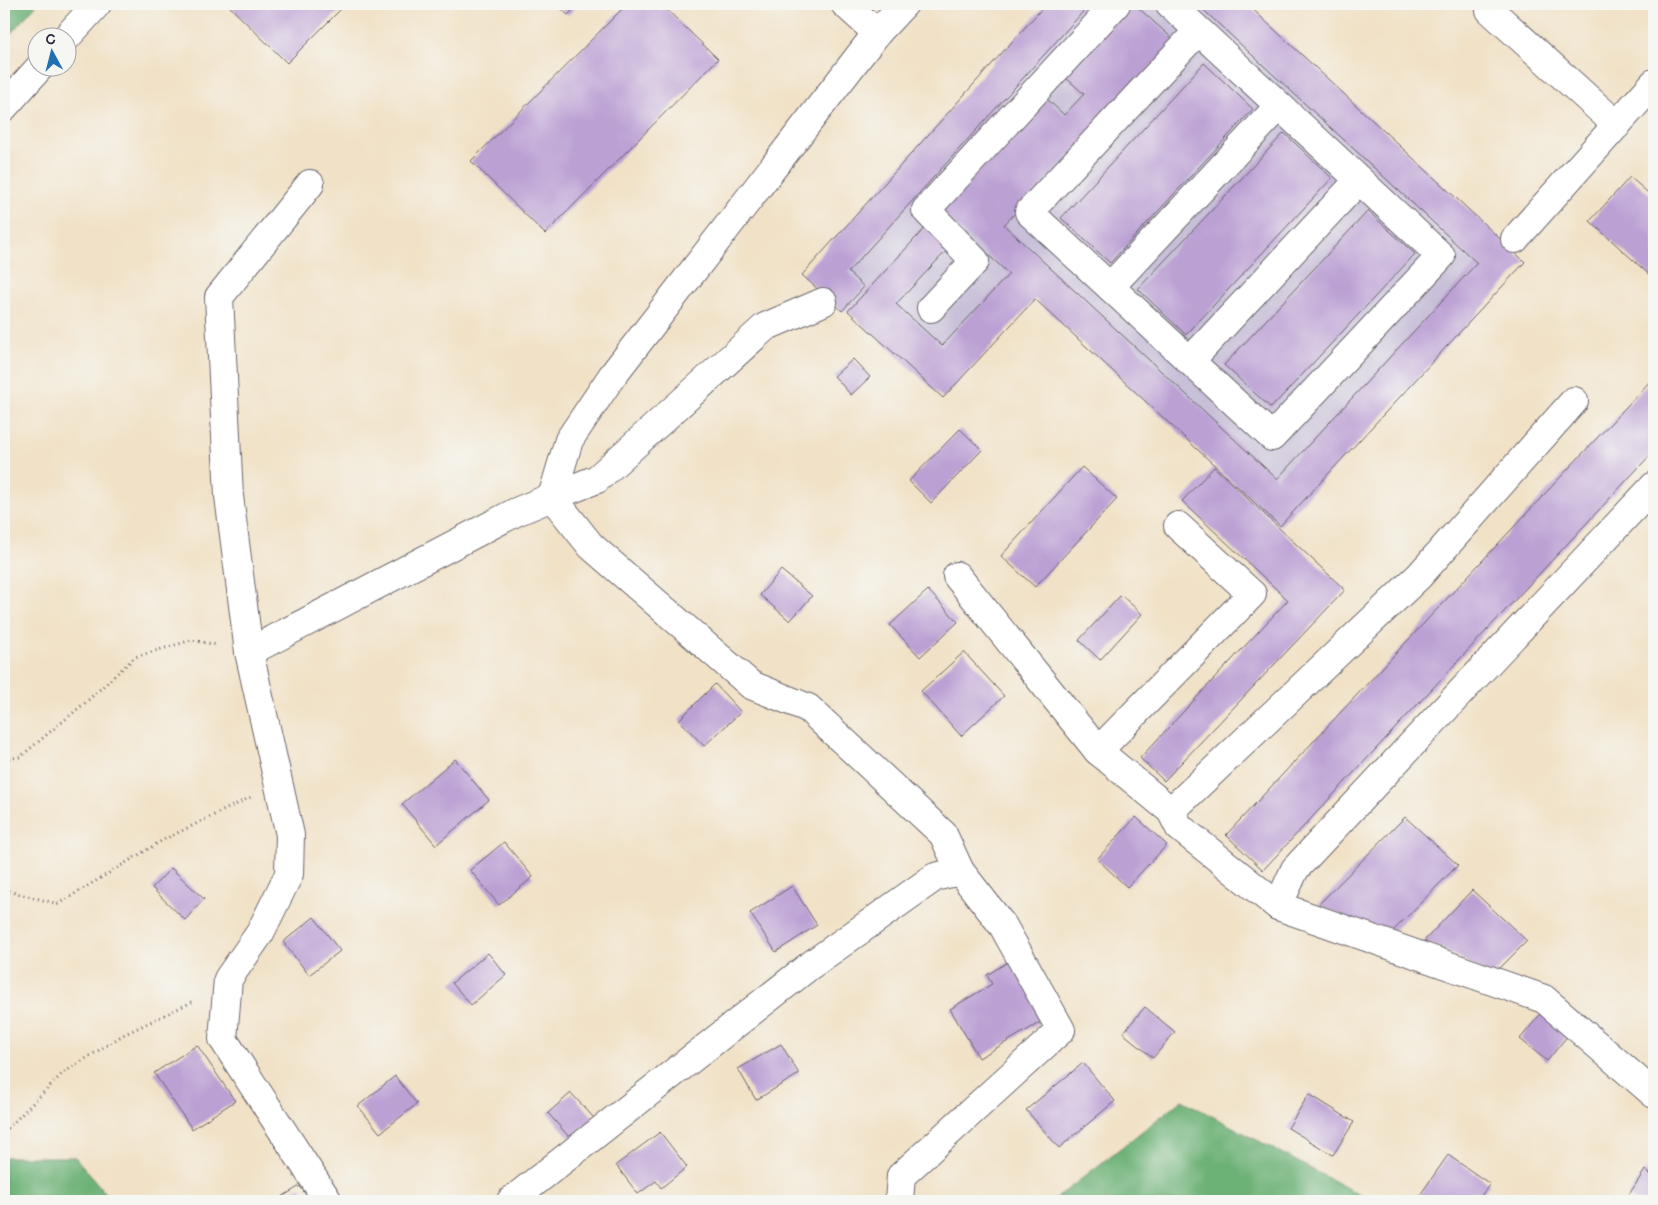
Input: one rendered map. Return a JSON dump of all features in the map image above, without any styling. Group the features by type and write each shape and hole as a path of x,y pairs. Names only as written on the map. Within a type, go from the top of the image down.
{"street":[{"path":"75,28 97,4"},
{"path":"845,4 877,33"},
{"path":"552,497 569,440 612,376 877,33 904,4"},
{"path":"931,308 975,261 926,210 1116,4"},
{"path":"1170,4 1441,256 1272,437 1029,212 1198,31"},
{"path":"1490,10 1617,125"},
{"path":"4,107 30,78"},
{"path":"1514,239 1654,83"},
{"path":"1110,287 1279,106"},
{"path":"1190,361 1359,180"},
{"path":"310,184 219,297 229,496 249,652 290,835 289,874 260,933 228,979 223,1039 328,1201"},
{"path":"249,652 516,512 597,478 766,328 823,302"},
{"path":"1171,811 1419,576 1574,402"},
{"path":"1278,906 1295,869 1654,486"},
{"path":"552,497 591,546 751,684 808,708 943,834 960,870 1003,926 1061,1030 901,1176 899,1201"},
{"path":"1098,751 1252,594 1178,526"},
{"path":"957,576 1098,751 1171,811 1179,827 1278,906 1544,999 1654,1094"},
{"path":"511,1201 808,967 935,877 960,870"}],"path":[{"path":"4,759 20,757 85,703 135,657 192,640 249,652"},
{"path":"4,890 58,904 163,840 279,784"},
{"path":"4,1132 63,1073 123,1035 191,1004 228,979"}],"shaded area":[{"path":"1046,4 1247,4 1525,262 1280,526 1035,299 943,398 848,311 842,311 802,275"}],"green space":[{"path":"4,4 37,4 4,41"},
{"path":"1182,1100 1371,1201 1053,1201"},
{"path":"4,1157 75,1157 112,1201 4,1201"}],"building":[{"path":"227,4 346,4 287,63"},
{"path":"556,4 579,4 568,15"},
{"path":"627,4 661,4 718,59 545,234 471,161"},
{"path":"1046,4 1090,4 848,272 864,287 842,311 802,275"},
{"path":"1129,4 1134,4 1175,41 1004,225 1277,479 1477,263 1197,4 1247,4 1525,262 1280,526 1035,299 943,398 848,311 926,227 949,248 896,304 942,346 1009,274 941,211 1046,98 1064,115 1084,94 1063,75"},
{"path":"1204,63 1253,109 1110,263 1061,218"},
{"path":"1284,133 1332,178 1186,335 1138,289"},
{"path":"1630,177 1654,198 1654,279 1590,221"},
{"path":"1368,211 1415,254 1271,408 1224,365"},
{"path":"853,359 870,377 851,395 834,376"},
{"path":"1654,377 1654,451 1263,870 1226,835"},
{"path":"960,429 982,450 931,503 909,481"},
{"path":"1082,467 1117,499 1035,587 1001,556"},
{"path":"1214,467 1345,590 1164,781 1140,758 1288,600 1182,501"},
{"path":"781,570 812,596 790,621 760,595"},
{"path":"928,590 958,622 920,657 890,625"},
{"path":"1121,595 1142,614 1100,660 1079,640"},
{"path":"964,652 1004,696 961,736 921,691"},
{"path":"715,684 741,712 704,746 679,720"},
{"path":"455,759 489,800 436,845 402,804"},
{"path":"1136,817 1167,845 1127,887 1097,859"},
{"path":"1405,817 1458,865 1388,936 1318,905"},
{"path":"504,842 533,877 499,905 470,870"},
{"path":"171,868 204,899 185,920 152,888"},
{"path":"792,886 817,925 776,952 750,913"},
{"path":"1472,890 1527,941 1491,977 1460,958 1424,941"},
{"path":"314,917 340,951 309,975 283,942"},
{"path":"488,953 506,975 471,1005 452,983"},
{"path":"1011,960 1046,1019 979,1058 950,1009 992,984 987,975"},
{"path":"1145,1007 1175,1032 1153,1058 1123,1033"},
{"path":"1542,1012 1569,1034 1547,1061 1520,1039"},
{"path":"781,1044 799,1074 756,1100 738,1069"},
{"path":"197,1045 235,1101 192,1129 154,1073"},
{"path":"1083,1063 1115,1101 1059,1148 1026,1110"},
{"path":"395,1076 417,1104 380,1133 358,1106"},
{"path":"571,1093 594,1118 570,1138 548,1113"},
{"path":"1309,1094 1354,1122 1333,1155 1288,1128"},
{"path":"660,1132 687,1167 661,1188 656,1181 638,1194 616,1165"},
{"path":"1448,1155 1490,1184 1477,1201 1429,1201 1420,1195"},
{"path":"1645,1170 1654,1177 1654,1201 1636,1201 1628,1196"},
{"path":"300,1186 310,1201 275,1201"}]}
